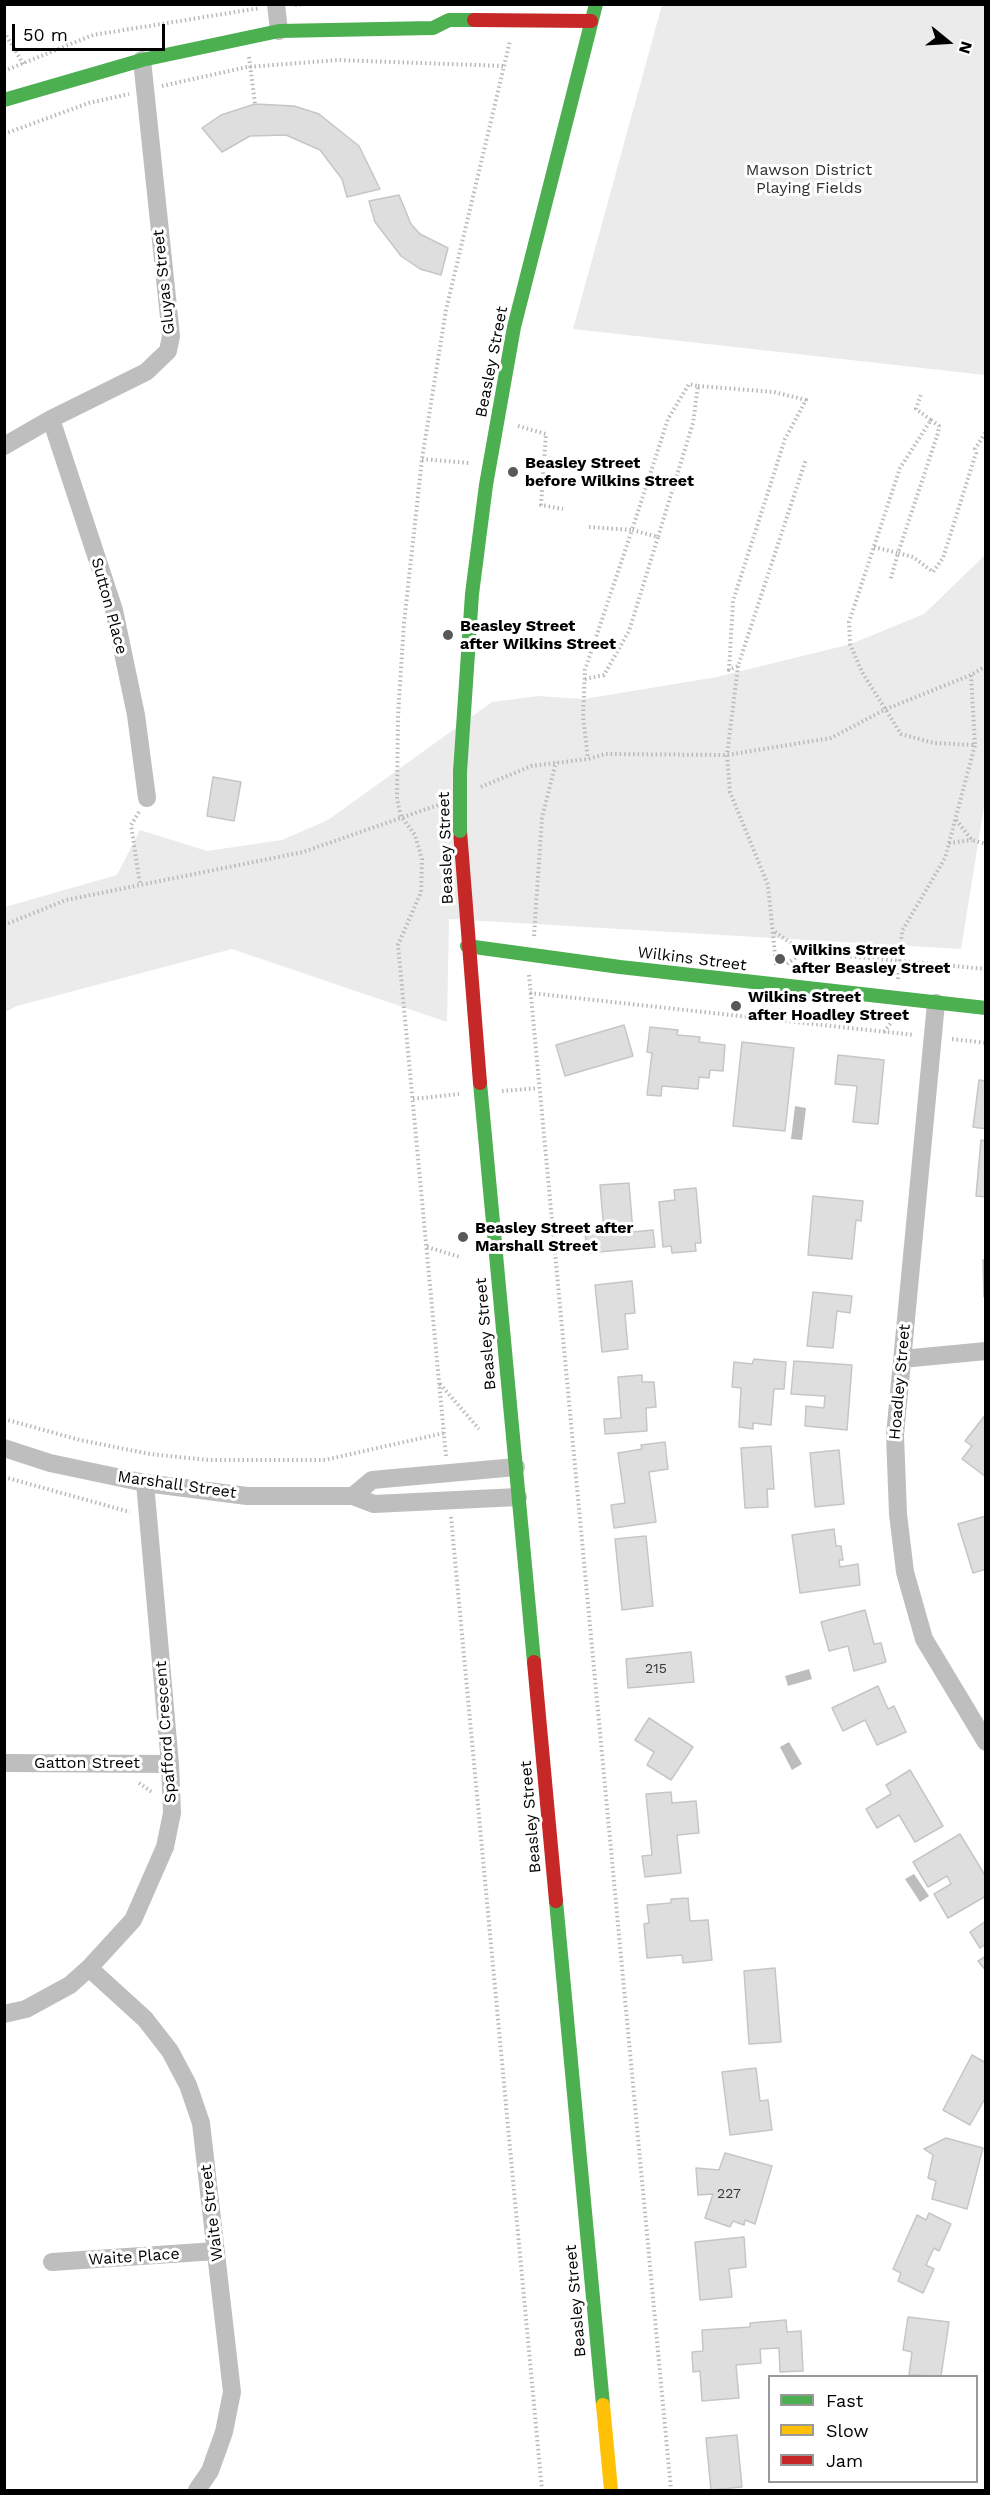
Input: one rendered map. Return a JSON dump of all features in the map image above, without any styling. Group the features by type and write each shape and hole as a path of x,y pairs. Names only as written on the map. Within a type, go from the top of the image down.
{"main road":[{"name":"Beasley Street","path":"596,4 591,21 580,37 514,327 486,485 472,594 460,772 460,831 467,946 610,2490"},
{"path":"4,100 21,93 142,60 279,31 433,28 449,20 591,21"},
{"path":"433,28 447,36"},
{"name":"Wilkins Street","path":"467,946 986,1008"}],"street":[{"path":"276,6 279,31"},
{"name":"Gluyas Street","path":"4,446 51,419 146,372 168,351 171,336 142,60"},
{"name":"Sutton Place","path":"51,419 114,610 136,715 147,798"},
{"name":"Hoadley Street","path":"936,1003 895,1435 898,1514 905,1572 924,1639 986,1742"},
{"path":"902,1359 986,1351"},
{"name":"Marshall Street","path":"4,1448 50,1463 145,1483 247,1496 353,1496 374,1504 518,1497"},
{"path":"353,1496 372,1480 516,1467"},
{"name":"Spafford Crescent","path":"4,2014 26,2008 70,1985 90,1968 133,1920 152,1882 165,1847 172,1813 170,1764 145,1483"},
{"name":"Gatton Street","path":"4,1763 170,1764"},
{"name":"Waite Street","path":"90,1968 145,2019 170,2051 188,2085 201,2123 232,2392 225,2432 210,2471 197,2490"},
{"name":"Waite Place","path":"52,2262 216,2251"}],"path":[{"path":"4,71 93,35 246,9 306,4"},
{"path":"448,1474 399,945 421,892 422,859 415,835 401,816 397,800 399,705 404,623 422,459 446,310 516,20"},
{"path":"4,134 88,102 247,67 338,60 504,66"},
{"path":"588,759 585,744 585,670 668,419 689,384 774,392 806,400 785,438 733,601 729,669 738,666"},
{"path":"585,679 604,675 629,631 693,423 698,386"},
{"path":"890,581 938,433 939,426 916,409 921,394"},
{"path":"931,420 900,468 849,622 850,644 861,672 901,734 934,743 975,745"},
{"path":"874,547 913,557 933,572 943,558 976,453 975,449 986,432"},
{"path":"803,952 785,965 776,965 768,885 730,792 727,755 738,666 806,459"},
{"path":"589,527 632,530 658,537"},
{"path":"470,792 531,766 588,759 605,754 727,755 831,738 886,709 971,675 986,666"},
{"path":"884,1032 894,1021 902,931 945,858 975,745 971,675"},
{"path":"556,762 542,818 534,936 528,954 530,993 671,2490"},
{"path":"140,884 130,825 147,798"},
{"path":"4,926 66,900 303,852 442,803"},
{"path":"955,820 972,840"},
{"path":"949,843 972,840 986,844"},
{"path":"774,932 803,952 986,969"},
{"path":"530,993 986,1043"},
{"path":"426,1247 460,1257"},
{"path":"439,1384 478,1429"},
{"path":"4,1419 92,1442 150,1454 208,1460 325,1460 444,1433"},
{"path":"4,1477 131,1513"},
{"path":"450,1500 542,2490"},
{"path":"139,1764 139,1784 152,1791 156,1798"}],"green space":[{"name":"Mawson District Playing Fields","path":"662,5 985,5 985,375 573,329"},
{"path":"985,555 985,800 961,949 449,919 447,1022 232,949 17,1006 5,1012 5,907 117,875 140,830 207,851 282,840 328,820 492,702 538,696 584,699 717,677 851,644 924,614"}],"shaded area":[{"path":"795,1106 806,1108 802,1140 791,1139"},
{"path":"809,1669 812,1679 788,1686 785,1676"},
{"path":"789,1742 802,1764 792,1770 780,1747"},
{"path":"914,1874 929,1896 920,1902 905,1879"}],"building":[{"path":"255,104 294,106 319,114 359,146 380,189 347,197 342,179 320,150 286,135 250,136 222,152 202,128 221,115"},
{"path":"399,195 411,224 420,234 448,248 441,275 420,269 401,256 375,222 369,201"},
{"path":"213,777 241,782 234,821 207,816"},
{"path":"624,1025 633,1056 565,1076 556,1045"},
{"path":"650,1027 678,1030 677,1035 700,1037 699,1042 725,1045 723,1071 710,1070 709,1078 699,1077 698,1089 662,1086 661,1096 647,1095 652,1053 647,1052"},
{"path":"742,1042 794,1048 785,1131 733,1126"},
{"path":"838,1055 884,1060 878,1124 853,1122 857,1086 835,1084"},
{"path":"979,1080 986,1081 986,1129 973,1127"},
{"path":"981,1140 986,1141 986,1197 976,1196"},
{"path":"629,1183 633,1232 653,1230 655,1247 587,1253 585,1233 604,1231 600,1185"},
{"path":"696,1188 701,1243 695,1243 696,1251 672,1253 671,1246 663,1247 659,1202 675,1200 674,1190"},
{"path":"813,1196 863,1201 861,1221 856,1220 852,1259 808,1255"},
{"path":"983,1260 986,1260 986,1297 984,1297"},
{"path":"632,1281 635,1313 625,1314 628,1349 602,1352 595,1285"},
{"path":"813,1292 852,1296 850,1313 837,1311 833,1348 807,1346"},
{"path":"754,1359 786,1362 784,1389 774,1389 771,1425 753,1423 753,1429 739,1427 741,1388 732,1387 734,1362 752,1364"},
{"path":"794,1361 852,1365 847,1430 805,1426 806,1406 824,1408 825,1396 791,1394"},
{"path":"642,1375 642,1382 654,1382 656,1407 646,1408 647,1431 605,1434 604,1419 621,1418 618,1377"},
{"path":"986,1414 986,1477 962,1459 972,1446 965,1441"},
{"path":"665,1442 668,1469 649,1472 656,1522 614,1528 611,1505 625,1503 618,1453 642,1449 641,1445"},
{"path":"771,1446 774,1489 767,1489 768,1507 745,1508 741,1448"},
{"path":"839,1450 844,1504 815,1507 810,1453"},
{"path":"986,1516 986,1569 973,1573 958,1524"},
{"path":"834,1529 836,1546 841,1546 843,1560 839,1560 840,1567 858,1564 860,1585 800,1593 792,1535"},
{"path":"646,1536 653,1606 622,1610 615,1539"},
{"path":"865,1610 874,1644 881,1643 886,1662 854,1671 848,1646 829,1651 821,1622"},
{"path":"691,1652 694,1682 628,1688 626,1659"},
{"path":"878,1686 888,1709 894,1706 906,1732 877,1745 865,1720 843,1731 832,1708"},
{"path":"649,1718 693,1747 671,1780 647,1765 654,1752 635,1740"},
{"path":"910,1770 943,1826 915,1842 899,1815 877,1828 866,1809 891,1794 886,1785"},
{"path":"671,1792 672,1803 696,1801 699,1833 677,1835 681,1873 645,1877 642,1856 652,1855 646,1794"},
{"path":"960,1834 986,1877 986,1896 948,1918 934,1894 951,1884 947,1876 928,1887 913,1862"},
{"path":"688,1898 690,1921 708,1920 712,1960 683,1963 682,1955 647,1958 644,1924 649,1923 647,1905 671,1903 671,1899"},
{"path":"986,1921 986,1944 980,1948 970,1932"},
{"path":"986,1956 986,1971 978,1961"},
{"path":"775,1968 781,2042 749,2044 744,1971"},
{"path":"972,2055 986,2063 986,2097 970,2125 943,2110"},
{"path":"756,2068 760,2101 768,2100 772,2130 730,2135 722,2072"},
{"path":"946,2138 983,2148 967,2209 932,2199 936,2181 928,2178 933,2155 924,2149"},
{"path":"725,2153 772,2166 755,2224 745,2220 744,2225 733,2221 730,2227 705,2218 713,2194 698,2195 696,2168 719,2170"},
{"path":"929,2213 951,2224 939,2251 934,2248 926,2265 934,2269 923,2293 898,2281 901,2273 893,2269 917,2215 926,2220"},
{"path":"744,2237 746,2267 729,2269 732,2297 700,2300 695,2242"},
{"path":"908,2317 949,2322 941,2375 909,2375 912,2352 903,2350"},
{"path":"786,2320 787,2332 801,2331 803,2371 780,2372 779,2348 760,2349 761,2363 736,2365 739,2398 702,2401 700,2371 693,2372 692,2352 703,2351 702,2330 750,2327 750,2323"},
{"path":"737,2435 742,2487 711,2490 706,2438"}],"traffic: fast":[{"path":"460,772 472,594 486,485 514,327 596,4"},
{"path":"4,100 142,60 279,31 433,28 449,20 474,20"},
{"path":"460,772 460,831"},
{"path":"467,946 620,967 986,1008"},
{"path":"480,1083 534,1662"},
{"path":"556,1901 603,2405"}],"traffic: slow":[{"path":"603,2405 611,2490"}],"traffic: jam":[{"path":"474,20 591,21"},
{"path":"460,831 480,1083"},
{"path":"534,1662 556,1901"}],"place":[{"name":"Beasley Street before Wilkins Street","path":"513,472"},
{"name":"Beasley Street after Wilkins Street","path":"448,635"},
{"name":"Wilkins Street after Beasley Street","path":"780,959"},
{"name":"Wilkins Street after Hoadley Street","path":"736,1006"},
{"name":"Beasley Street after Marshall Street","path":"463,1237"}]}
